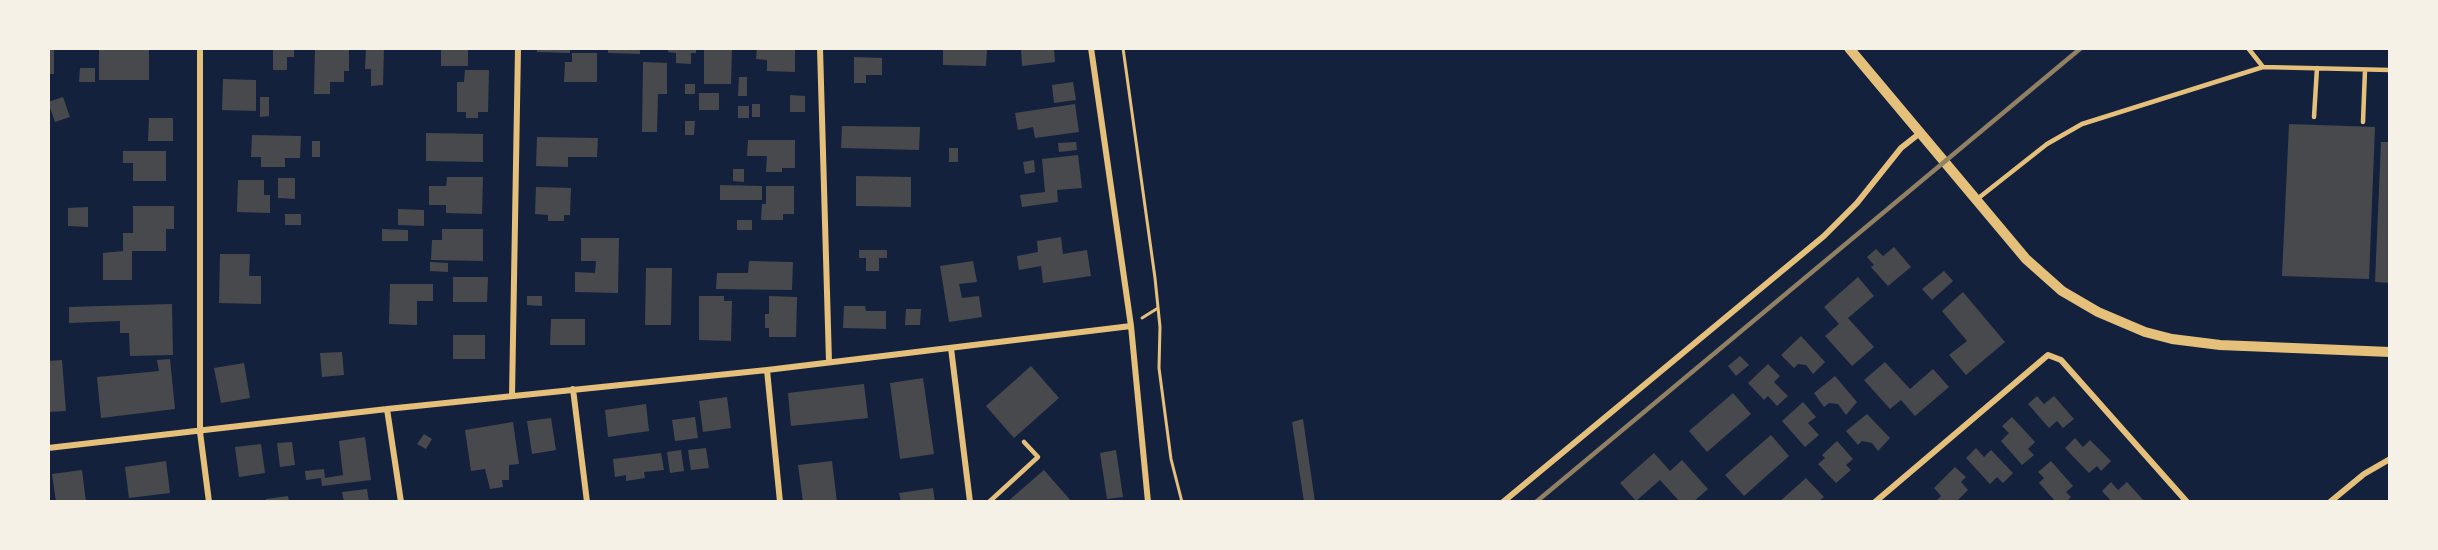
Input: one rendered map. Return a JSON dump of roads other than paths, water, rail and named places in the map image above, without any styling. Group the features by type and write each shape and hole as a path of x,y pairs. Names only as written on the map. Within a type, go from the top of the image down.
{"street":[{"path":"200,48 200,432 209,502"},
{"path":"512,396 518,48"},
{"path":"820,48 829,362"},
{"path":"1091,48 1131,326 1148,502"},
{"path":"1849,48 2025,259 2062,291 2104,315 2145,332 2220,345 2390,352"},
{"path":"1503,502 1824,236 1857,203 1901,148 1920,133"},
{"path":"48,448 387,409 767,370 1131,326"},
{"path":"951,348 970,502"},
{"path":"1875,502 2048,355 2061,360 2187,502"},
{"path":"767,370 780,502"},
{"path":"573,389 587,502"},
{"path":"387,409 401,502"},
{"path":"2330,502 2364,474 2390,459"}],"lane":[{"path":"2248,48 2264,67"},
{"path":"1976,200 2047,144 2082,124 2264,67 2390,70"},
{"path":"2314,117 2317,68"},
{"path":"2363,122 2365,70"},
{"path":"989,502 1038,457 1024,442"}],"railway":[{"path":"1536,502 2081,48"}]}
